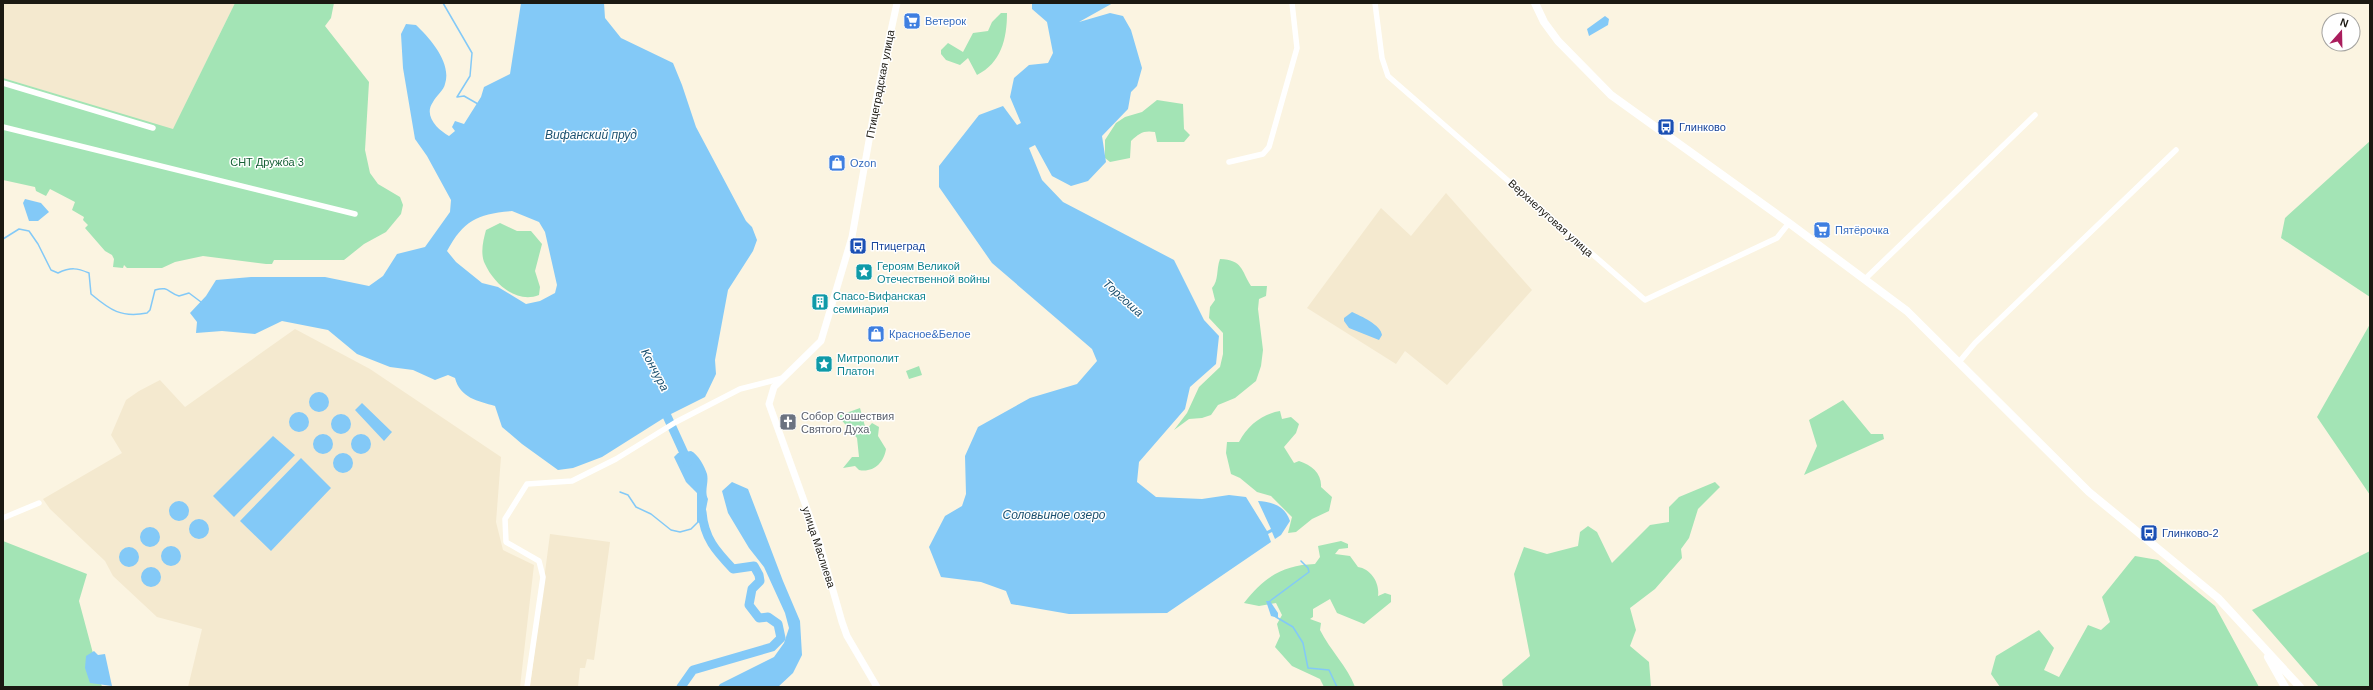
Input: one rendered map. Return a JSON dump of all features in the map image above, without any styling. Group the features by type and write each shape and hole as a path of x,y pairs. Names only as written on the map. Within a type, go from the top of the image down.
{"main road":[{"path":"1535,3 1544,22 1566,51 1611,95 1789,223 1907,311 2089,492 2208,589 2300,687"},
{"path":"2260,644 2285,687"}],"street":[{"name":"Птицеградская улица","path":"769,404 774,387 821,341 852,237 877,95 897,3"},
{"path":"1229,162 1263,154 1269,147 1297,48 1292,3"},
{"name":"Верхнелуговая улица","path":"1375,3 1382,58 1388,76 1645,300 1777,238 1789,223"},
{"path":"3,83 154,128"},
{"path":"1865,279 2035,115"},
{"path":"3,127 355,214"},
{"path":"1958,362 1974,343 2176,150"},
{"path":"527,687 542,577 539,560 506,542 505,519 527,484 572,481 616,459 676,422 740,389 784,378"},
{"name":"улица Маслиева","path":"769,404 820,545 847,636 877,687"},
{"path":"3,518 39,503"}],"shaded area":[{"path":"3,3 235,3 173,130 3,78"},
{"path":"1446,193 1532,290 1447,385 1405,351 1396,364 1307,308 1381,208 1411,236"},
{"path":"295,329 370,369 501,457 496,522 503,550 534,565 520,687 188,687 202,629 157,617 113,576 105,561 50,509 43,499 122,453 111,435 126,400 139,391 160,380 185,407"},
{"path":"550,534 610,542 594,660 587,659 585,668 580,668 578,687 530,687"}],"green space":[{"name":"СНТ Дружба 3","path":"235,3 334,3 331,18 325,26 369,82 365,150 370,173 378,184 400,197 403,205 401,214 386,232 364,244 344,260 274,260 272,264 266,264 203,256 175,262 162,268 127,268 124,265 123,268 113,267 114,259 112,255 105,251 85,228 88,225 83,220 84,217 72,210 75,202 50,189 46,196 36,191 35,187 3,180 3,78 173,129"},
{"path":"1001,13 1007,13 1004,41 997,57 985,70 977,75 968,58 960,65 946,60 941,54 941,50 948,43 963,52 973,33 988,31 992,22"},
{"path":"1157,100 1183,104 1184,129 1190,135 1184,142 1157,142 1155,132 1148,131 1139,134 1131,141 1130,158 1110,162 1105,158 1105,140 1116,123 1125,117 1142,112"},
{"path":"2370,141 2370,297 2281,238 2285,218"},
{"path":"500,223 517,231 531,231 542,244 535,271 540,287 539,295 523,297 507,290 494,279 485,264 483,260 482,247 486,230"},
{"path":"1220,259 1233,261 1237,264 1243,271 1251,286 1267,286 1266,296 1259,299 1258,309 1263,350 1261,366 1256,381 1235,398 1218,405 1211,415 1202,418 1189,419 1174,430 1187,413 1199,387 1220,367 1223,354 1223,333 1209,318 1210,307 1215,300 1212,288 1216,282"},
{"path":"2370,324 2370,495 2317,417"},
{"path":"919,366 922,375 909,379 906,371"},
{"path":"1843,400 1871,434 1883,434 1884,439 1804,475 1817,446 1809,420"},
{"path":"860,408 866,430 872,423 879,427 878,436 886,449 883,459 877,466 864,471 859,470 855,466 843,468 852,457 859,457 857,438 838,416"},
{"path":"1280,411 1282,419 1291,417 1299,424 1296,433 1284,447 1294,463 1299,461 1308,465 1318,474 1321,487 1332,497 1329,511 1312,519 1296,532 1288,533 1292,517 1271,496 1257,492 1240,478 1231,474 1226,453 1227,442 1239,442 1247,430 1256,421 1273,412"},
{"path":"1715,482 1720,487 1698,509 1689,538 1681,549 1682,558 1655,589 1630,608 1636,630 1630,646 1649,662 1651,687 1503,687 1502,680 1530,656 1514,574 1524,547 1547,554 1578,546 1580,532 1588,526 1597,532 1612,563 1650,525 1669,522 1669,507 1679,497"},
{"path":"3,541 87,574 79,601 102,687 3,687"},
{"path":"1341,541 1348,544 1348,548 1339,549 1335,554 1350,556 1358,567 1363,568 1371,574 1378,586 1378,596 1385,593 1391,595 1391,602 1364,624 1337,613 1330,599 1313,609 1313,617 1310,619 1321,623 1320,630 1348,672 1355,687 1324,687 1320,679 1292,666 1275,647 1280,636 1277,624 1282,615 1276,603 1259,606 1244,603 1259,586 1275,574 1293,567 1315,564 1320,557 1318,546"},
{"path":"2370,551 2370,687 2319,687 2252,610"},
{"path":"2135,556 2158,560 2215,606 2259,687 2000,687 1991,674 1996,656 2039,630 2054,648 2044,670 2059,677 2088,625 2101,630 2110,622 2102,597"}],"water":[{"name":"Вифанский пруд","path":"521,3 604,3 605,18 621,38 673,63 696,127 746,221 752,227 757,240 753,251 728,290 715,360 716,374 705,397 667,416 602,457 573,468 558,470 522,444 502,427 495,406 470,398 457,385 455,378 448,375 435,380 413,370 390,367 357,354 328,330 282,321 255,334 222,331 196,333 197,322 190,313 206,296 216,280 251,277 325,277 369,286 383,276 397,254 425,247 450,212 451,200 427,156 415,139 403,68 401,34 406,24 416,25 433,44 443,60 446,76 445,84 430,107 430,112 436,126 449,136 455,131 452,127 455,121 464,124 481,97 484,87 510,74","holes":["512,211 539,222 545,232 557,285 555,293 540,301 526,304 498,287 482,283 456,262 447,251 459,232 473,220 489,214"]},
{"name":"Соловьиное озеро","path":"1032,3 1113,3 1079,22 1110,13 1123,16 1131,30 1142,68 1137,86 1131,92 1128,109 1102,136 1106,162 1088,181 1071,186 1052,176 1035,145 1029,148 1042,180 1063,202 1174,260 1204,320 1219,336 1216,364 1190,387 1185,409 1139,462 1137,482 1156,497 1202,499 1229,495 1246,497 1267,531 1271,529 1258,501 1269,502 1282,508 1290,521 1281,535 1275,539 1272,532 1268,534 1271,542 1167,613 1069,614 1011,604 1006,591 981,582 941,577 929,547 945,516 962,506 966,494 965,456 978,427 1030,398 1077,384 1097,361 1092,349 992,263 939,187 939,166 979,115 1003,106 1017,125 1021,123 1010,97 1014,78 1029,65 1048,63 1053,53 1047,22 1032,9"},
{"path":"1605,16 1609,19 1608,25 1589,36 1587,29"},
{"path":"25,199 41,203 49,212 38,221 29,221 23,203"},
{"path":"1352,312 1370,321 1381,331 1382,335 1379,340 1349,328 1344,321 1344,318"},
{"path":"319,392 326,395 329,402 326,409 319,412 312,409 309,402 312,395"},
{"path":"362,403 392,432 384,441 355,410"},
{"path":"299,412 306,415 309,422 306,429 299,432 292,429 289,422 292,415"},
{"path":"341,414 348,417 351,424 348,431 341,434 334,431 331,424 334,417"},
{"path":"323,434 330,437 333,444 330,451 323,454 316,451 313,444 316,437"},
{"path":"361,434 368,437 371,444 368,451 361,454 354,451 351,444 354,437"},
{"path":"273,436 295,455 234,517 213,496"},
{"path":"691,451 701,461 707,474 706,493 708,499 703,524 697,522 697,493 686,482 674,457 678,453"},
{"path":"343,453 350,456 353,463 350,470 343,473 336,470 333,463 336,456"},
{"path":"301,458 331,488 271,551 240,521"},
{"path":"732,482 748,489 800,621 802,655 793,673 778,687 718,687 720,684 774,657 784,643 789,628 785,613 764,567 749,548 728,513 722,491"},
{"path":"179,501 186,504 189,511 186,518 179,521 172,518 169,511 172,504"},
{"path":"195,519 203,519 209,525 209,533 203,539 195,539 189,533 189,525"},
{"path":"150,527 157,530 160,537 157,544 150,547 143,544 140,537 143,530"},
{"path":"171,546 178,549 181,556 178,563 171,566 164,563 161,556 164,549"},
{"path":"129,547 136,550 139,557 136,564 129,567 122,564 119,557 122,550"},
{"path":"151,567 158,570 161,577 158,584 151,587 144,584 141,577 144,570"},
{"path":"1266,601 1270,601 1278,613 1278,618 1271,616"},
{"path":"94,651 98,655 105,654 112,686 90,683 85,668 86,656"}],"waterway":[{"name":"Кончура","path":"443,3 472,53 470,76 457,97 464,96 478,104"},
{"path":"3,239 19,229 29,231 38,244 51,270 58,273 74,269 89,273 91,294 116,311 130,314 147,313 150,310 155,290 160,289 166,289 179,296 189,293 201,302"},
{"name":"Кончура","path":"667,416 688,462"},
{"path":"620,492 628,495 636,507 651,514 671,530 680,532 691,529 698,522"},
{"name":"Кончура","path":"681,687 693,670 772,647 781,638 778,624 768,617 759,618 749,605 752,589 760,581 759,575 754,566 733,569 716,550 708,537 702,512"},
{"name":"Торгоша","path":"1270,601 1309,572 1308,568 1301,561"},
{"name":"Торгоша","path":"1276,617 1293,627 1303,643 1308,668 1329,670 1337,687"}],"place":[{"name":"Ветерок","path":"912,21"},
{"name":"Глинково","path":"1666,127"},
{"name":"Ozon","path":"837,163"},
{"name":"Пятёрочка","path":"1822,230"},
{"name":"Птицеград","path":"858,246"},
{"name":"Героям Великой Отечественной войны","path":"864,272"},
{"name":"Спасо-Вифанская семинария","path":"820,302"},
{"name":"Красное&Белое","path":"876,334"},
{"name":"Митрополит Платон","path":"824,364"},
{"name":"Собор Сошествия Святого Духа","path":"788,422"},
{"name":"Глинково-2","path":"2149,533"}]}
